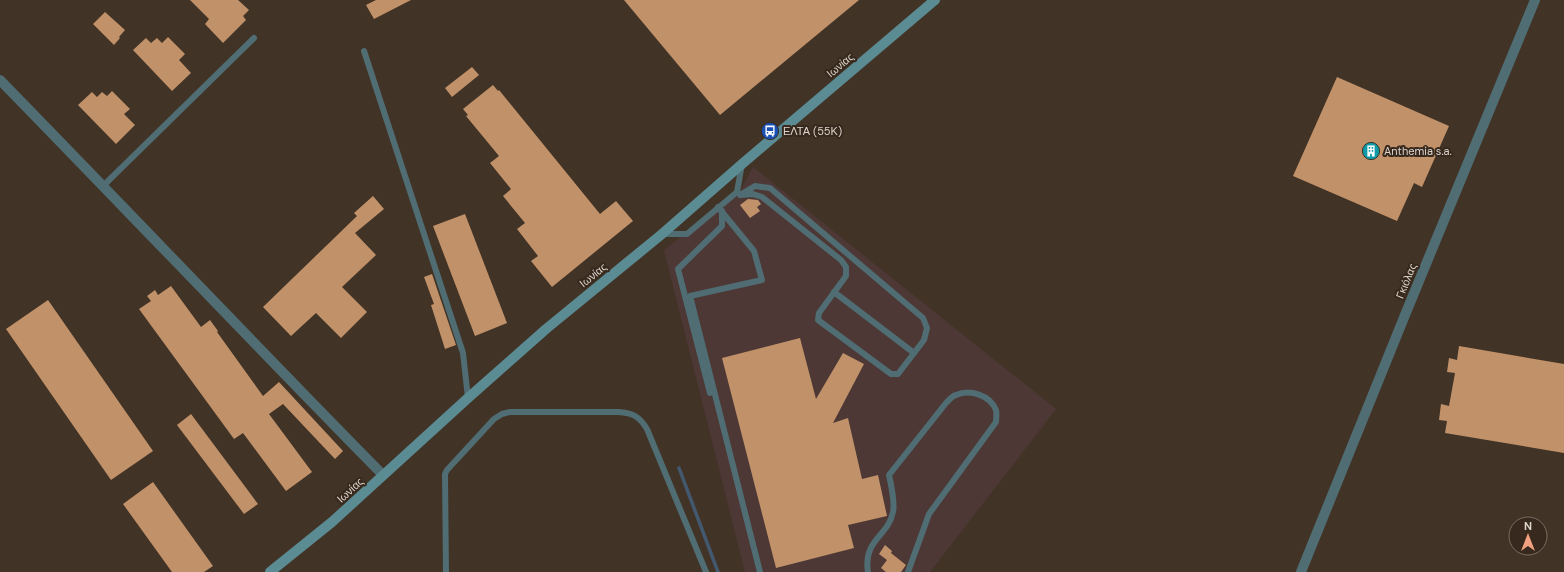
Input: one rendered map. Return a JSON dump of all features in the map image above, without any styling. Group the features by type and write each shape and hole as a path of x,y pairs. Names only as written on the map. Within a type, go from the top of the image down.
{"street":[{"name":"Ιωνίας","path":"270,572 332,522 382,475 546,329 662,234 935,0"},
{"name":"Γκιόλας","path":"1301,572 1535,0"},
{"path":"0,80 382,475"}],"lane":[{"path":"103,186 254,38"},
{"path":"364,51 463,353 468,398"},
{"path":"738,193 742,164"},
{"path":"662,234 687,234 738,193 755,186 770,188 923,318 927,328 924,340 898,374 891,374 818,320 818,313 846,276 846,267 841,260 762,196 738,193"},
{"path":"720,209 722,226 678,269 757,572"},
{"path":"720,209 754,250 762,280 690,296 760,572"},
{"path":"834,292 914,353"},
{"path":"868,572 866,562 872,544 888,525 894,511 889,475 954,395 964,393 979,394 992,402 996,412 996,422 929,514 908,572"},
{"path":"446,572 445,474 494,419 502,414 510,412 618,412 636,415 642,420 648,429 706,572"}],"shaded area":[{"path":"753,167 1056,409 930,572 745,572 664,250 741,189"}],"building":[{"path":"190,0 238,0 249,10 243,16 246,20 223,43 205,24 209,19"},
{"path":"376,0 411,0 374,19 366,5"},
{"path":"624,0 859,0 720,115"},
{"path":"105,12 125,30 114,45 93,24"},
{"path":"168,37 185,54 179,60 191,73 172,91 133,50 146,38 151,43 157,38 162,43"},
{"path":"472,67 479,75 452,97 445,88"},
{"name":"Anthemia s.a.","path":"1337,77 1449,126 1422,187 1414,183 1397,221 1293,176"},
{"path":"493,85 498,91 499,90 600,214 616,201 633,221 552,287 531,261 538,256 517,229 525,223 503,196 511,189 490,163 499,156 466,116 468,115 463,109"},
{"path":"112,91 130,109 124,114 135,125 116,144 78,105 92,92 97,97 102,92 107,96"},
{"path":"373,196 384,209 355,233 376,255 342,287 367,312 341,338 316,313 291,336 263,307 357,216 354,213"},
{"path":"748,199 758,200 761,204 757,207 760,211 750,218 740,205"},
{"path":"465,214 507,323 475,336 433,226"},
{"path":"432,274 456,345 445,349 431,305 434,304 424,277"},
{"path":"171,286 201,327 210,320 263,396 279,382 343,451 335,459 283,404 269,414 312,472 286,491 243,433 234,439 139,309 151,301 147,296 155,290 158,295"},
{"path":"48,300 153,451 111,480 6,329"},
{"path":"800,338 816,399 843,353 864,364 833,423 848,418 862,479 878,475 887,516 848,525 854,548 776,568 722,358"},
{"path":"1459,346 1564,364 1564,453 1445,433 1447,421 1439,420 1441,404 1449,406 1455,373 1447,372 1449,358 1457,360"},
{"path":"191,414 258,504 244,514 177,425"},
{"path":"153,482 213,566 204,572 172,572 123,504"},
{"path":"885,545 892,551 891,553 906,565 901,572 886,572 881,568 887,560 879,554"}],"waterway":[{"path":"679,468 718,572"}],"place":[{"name":"ΕΛΤΑ (55Κ)","path":"770,131"},
{"name":"Anthemia s.a.","path":"1371,151"}]}
